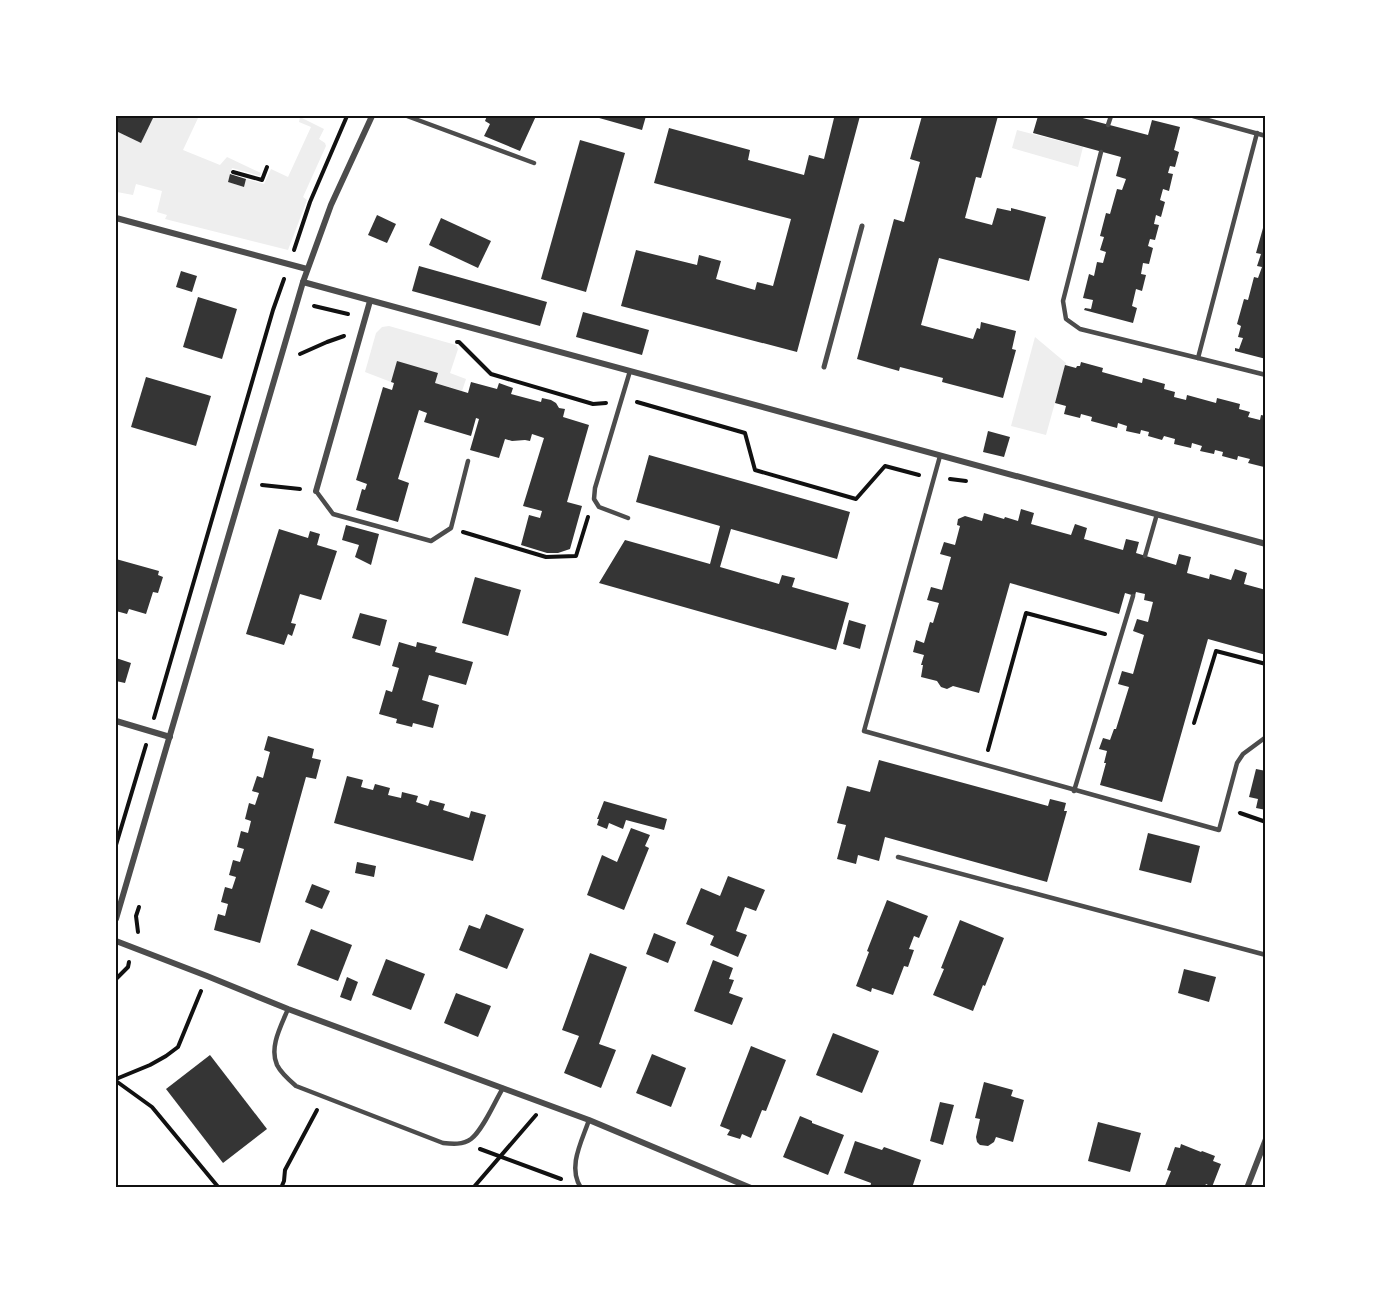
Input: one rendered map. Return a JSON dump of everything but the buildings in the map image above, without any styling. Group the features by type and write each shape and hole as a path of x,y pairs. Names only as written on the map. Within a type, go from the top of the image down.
{"street":[{"path":"116,919 303,282 331,205 372,116"},
{"path":"116,218 308,270"},
{"path":"824,367 862,226"},
{"path":"303,282 1266,544"},
{"path":"316,491 370,301"},
{"path":"116,721 170,737"},
{"path":"116,941 288,1009 589,1120 751,1188"},
{"path":"1247,1188 1266,1139"}],"lane":[{"path":"407,116 534,163"},
{"path":"1108,125 1111,116"},
{"path":"1193,116 1266,136"},
{"path":"1198,357 1257,133"},
{"path":"1101,152 1063,301 1066,319 1080,329 1266,375"},
{"path":"628,518 599,507 594,499 595,488 630,371"},
{"path":"940,456 864,732 1219,830 1237,763 1243,754 1266,737"},
{"path":"316,491 333,514 430,542 451,528 468,461"},
{"path":"1145,556 1157,514"},
{"path":"1074,791 1133,596"},
{"path":"898,857 1266,955"},
{"path":"288,1009 276,1039 274,1052 276,1064 284,1075 297,1086 443,1143 463,1143 471,1139 479,1130 503,1088"},
{"path":"580,1186 575,1178 576,1159 589,1120"}],"path":[{"path":"233,172 262,180 267,167"},
{"path":"312,315 320,286"},
{"path":"314,306 366,318"},
{"path":"303,345 300,354 362,329"},
{"path":"447,339 459,342 490,374 593,404 630,400 745,433 755,470 856,498 885,466 934,478 976,484"},
{"path":"265,474 262,485 316,491"},
{"path":"451,528 546,557 576,556 594,499"},
{"path":"984,765 1026,613 1120,638"},
{"path":"1194,723 1216,651 1266,664"},
{"path":"1246,815 1266,822"},
{"path":"116,979 128,967 138,934 136,916 141,900"},
{"path":"207,976 178,1047 150,1065 116,1080 152,1107 219,1188"},
{"path":"281,1188 285,1170 324,1097"},
{"path":"473,1188 545,1104"},
{"path":"463,1143 580,1186"}],"shaded area":[{"path":"154,116 199,116 183,150 220,165 227,157 261,173 260,176 232,168 228,182 244,187 246,179 264,184 271,169 288,177 311,127 299,122 300,117 324,129 319,139 326,146 303,197 307,200 288,250 165,219 167,215 157,212 162,191 136,184 133,195 117,192 116,195 116,131 141,143"},
{"path":"1017,130 1083,147 1078,167 1012,148"},
{"path":"389,326 456,345 458,349 450,373 466,379 462,391 435,383 438,373 391,382 365,372 376,333 382,327"},
{"path":"1035,337 1066,363 1046,435 1011,426"}]}
